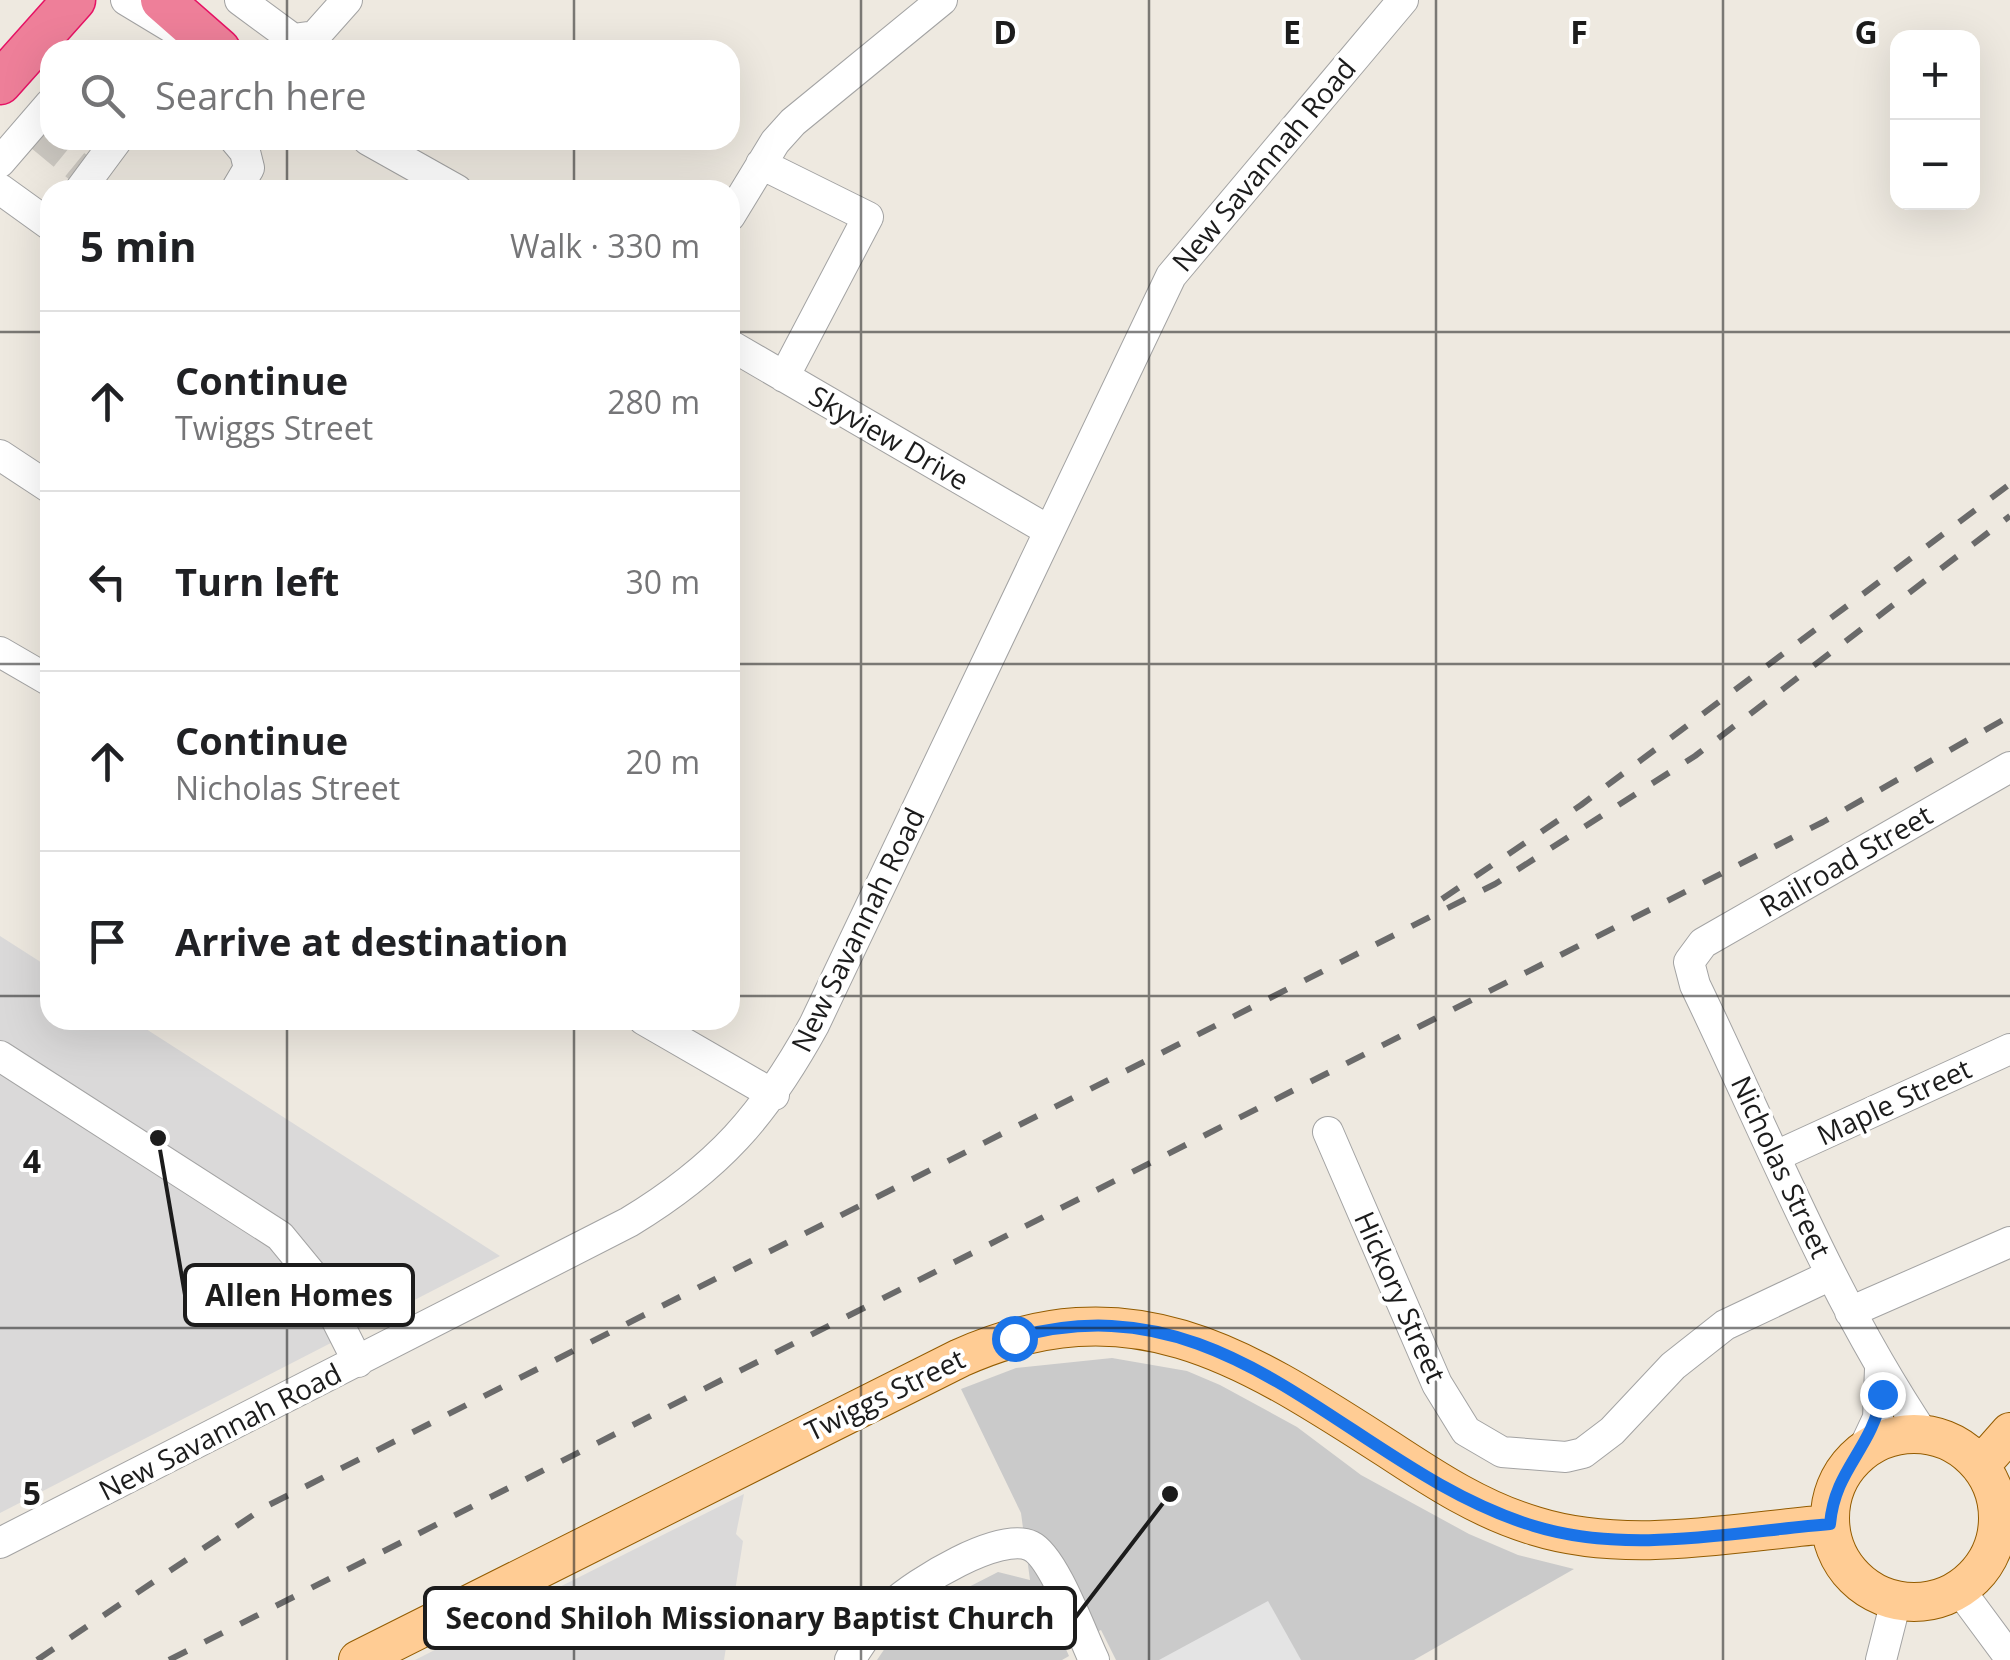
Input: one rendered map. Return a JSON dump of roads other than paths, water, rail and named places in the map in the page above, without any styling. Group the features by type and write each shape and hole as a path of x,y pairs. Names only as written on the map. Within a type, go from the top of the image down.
{"highway":[{"path":"0,84 74,0"},
{"path":"160,25 195,40"}],"main road":[{"name":"Twiggs Street","path":"358,1660 960,1358 1033,1333 1078,1328 1162,1334 1224,1352 1280,1379 1466,1498 1555,1532 1645,1540 1830,1524"},
{"path":"1980,1466 2010,1432"},
{"path":"1924,1435 1955,1445 1980,1466 1994,1490 1996,1532 1980,1571 1959,1590 1939,1599 1896,1600 1871,1591 1850,1574 1836,1550 1830,1524 1838,1484 1862,1452 1881,1440 1924,1435"}],"street":[{"path":"126,0 160,25 189,40"},
{"path":"240,0 285,40"},
{"path":"302,40 315,36 346,0"},
{"path":"740,199 793,122 942,0"},
{"name":"New Savannah Road","path":"2,1536 358,1362 665,1200 715,1163 774,1094 814,1026 1171,276 1404,0"},
{"path":"0,162 34,132 40,122"},
{"path":"83,178 104,150"},
{"path":"241,180 248,168 243,150"},
{"path":"382,150 422,180"},
{"path":"761,164 868,217 784,376"},
{"path":"3,198 40,220"},
{"name":"Skyview Drive","path":"740,351 1048,530"},
{"path":"0,455 40,481"},
{"path":"0,652 40,675"},
{"name":"Railroad Street","path":"1689,962 1703,943 2010,767"},
{"name":"Nicholas Street","path":"1689,962 1695,985 1831,1275 1880,1369 1924,1435"},
{"path":"662,1030 774,1094"},
{"name":"Maple Street","path":"1778,1155 2010,1049"},
{"path":"0,1056 280,1236 317,1280 358,1362"},
{"name":"Hickory Street","path":"1328,1132 1437,1384 1466,1431 1491,1447 1514,1454 1566,1457 1582,1453 1612,1431 1673,1366 1725,1326 1831,1275"},
{"path":"1850,1312 2010,1242"},
{"path":"1862,1452 1878,1418 1880,1369"},
{"path":"850,1660 872,1627 905,1594 993,1546 1026,1544 1046,1560 1094,1660"},
{"path":"1959,1590 2010,1658"},
{"path":"1881,1660 1896,1600"}],"tunnel":[{"path":"57,150 79,168"}],"railway":[{"path":"1442,899 1581,805 2010,484"},
{"path":"37,1660 265,1507 1495,884 1695,756 2010,516"},
{"path":"169,1660 1823,822 2010,716"}],"place":[{"name":"Allen Homes","path":"158,1138"},
{"name":"Second Shiloh Missionary Baptist Church","path":"1170,1494"}]}
